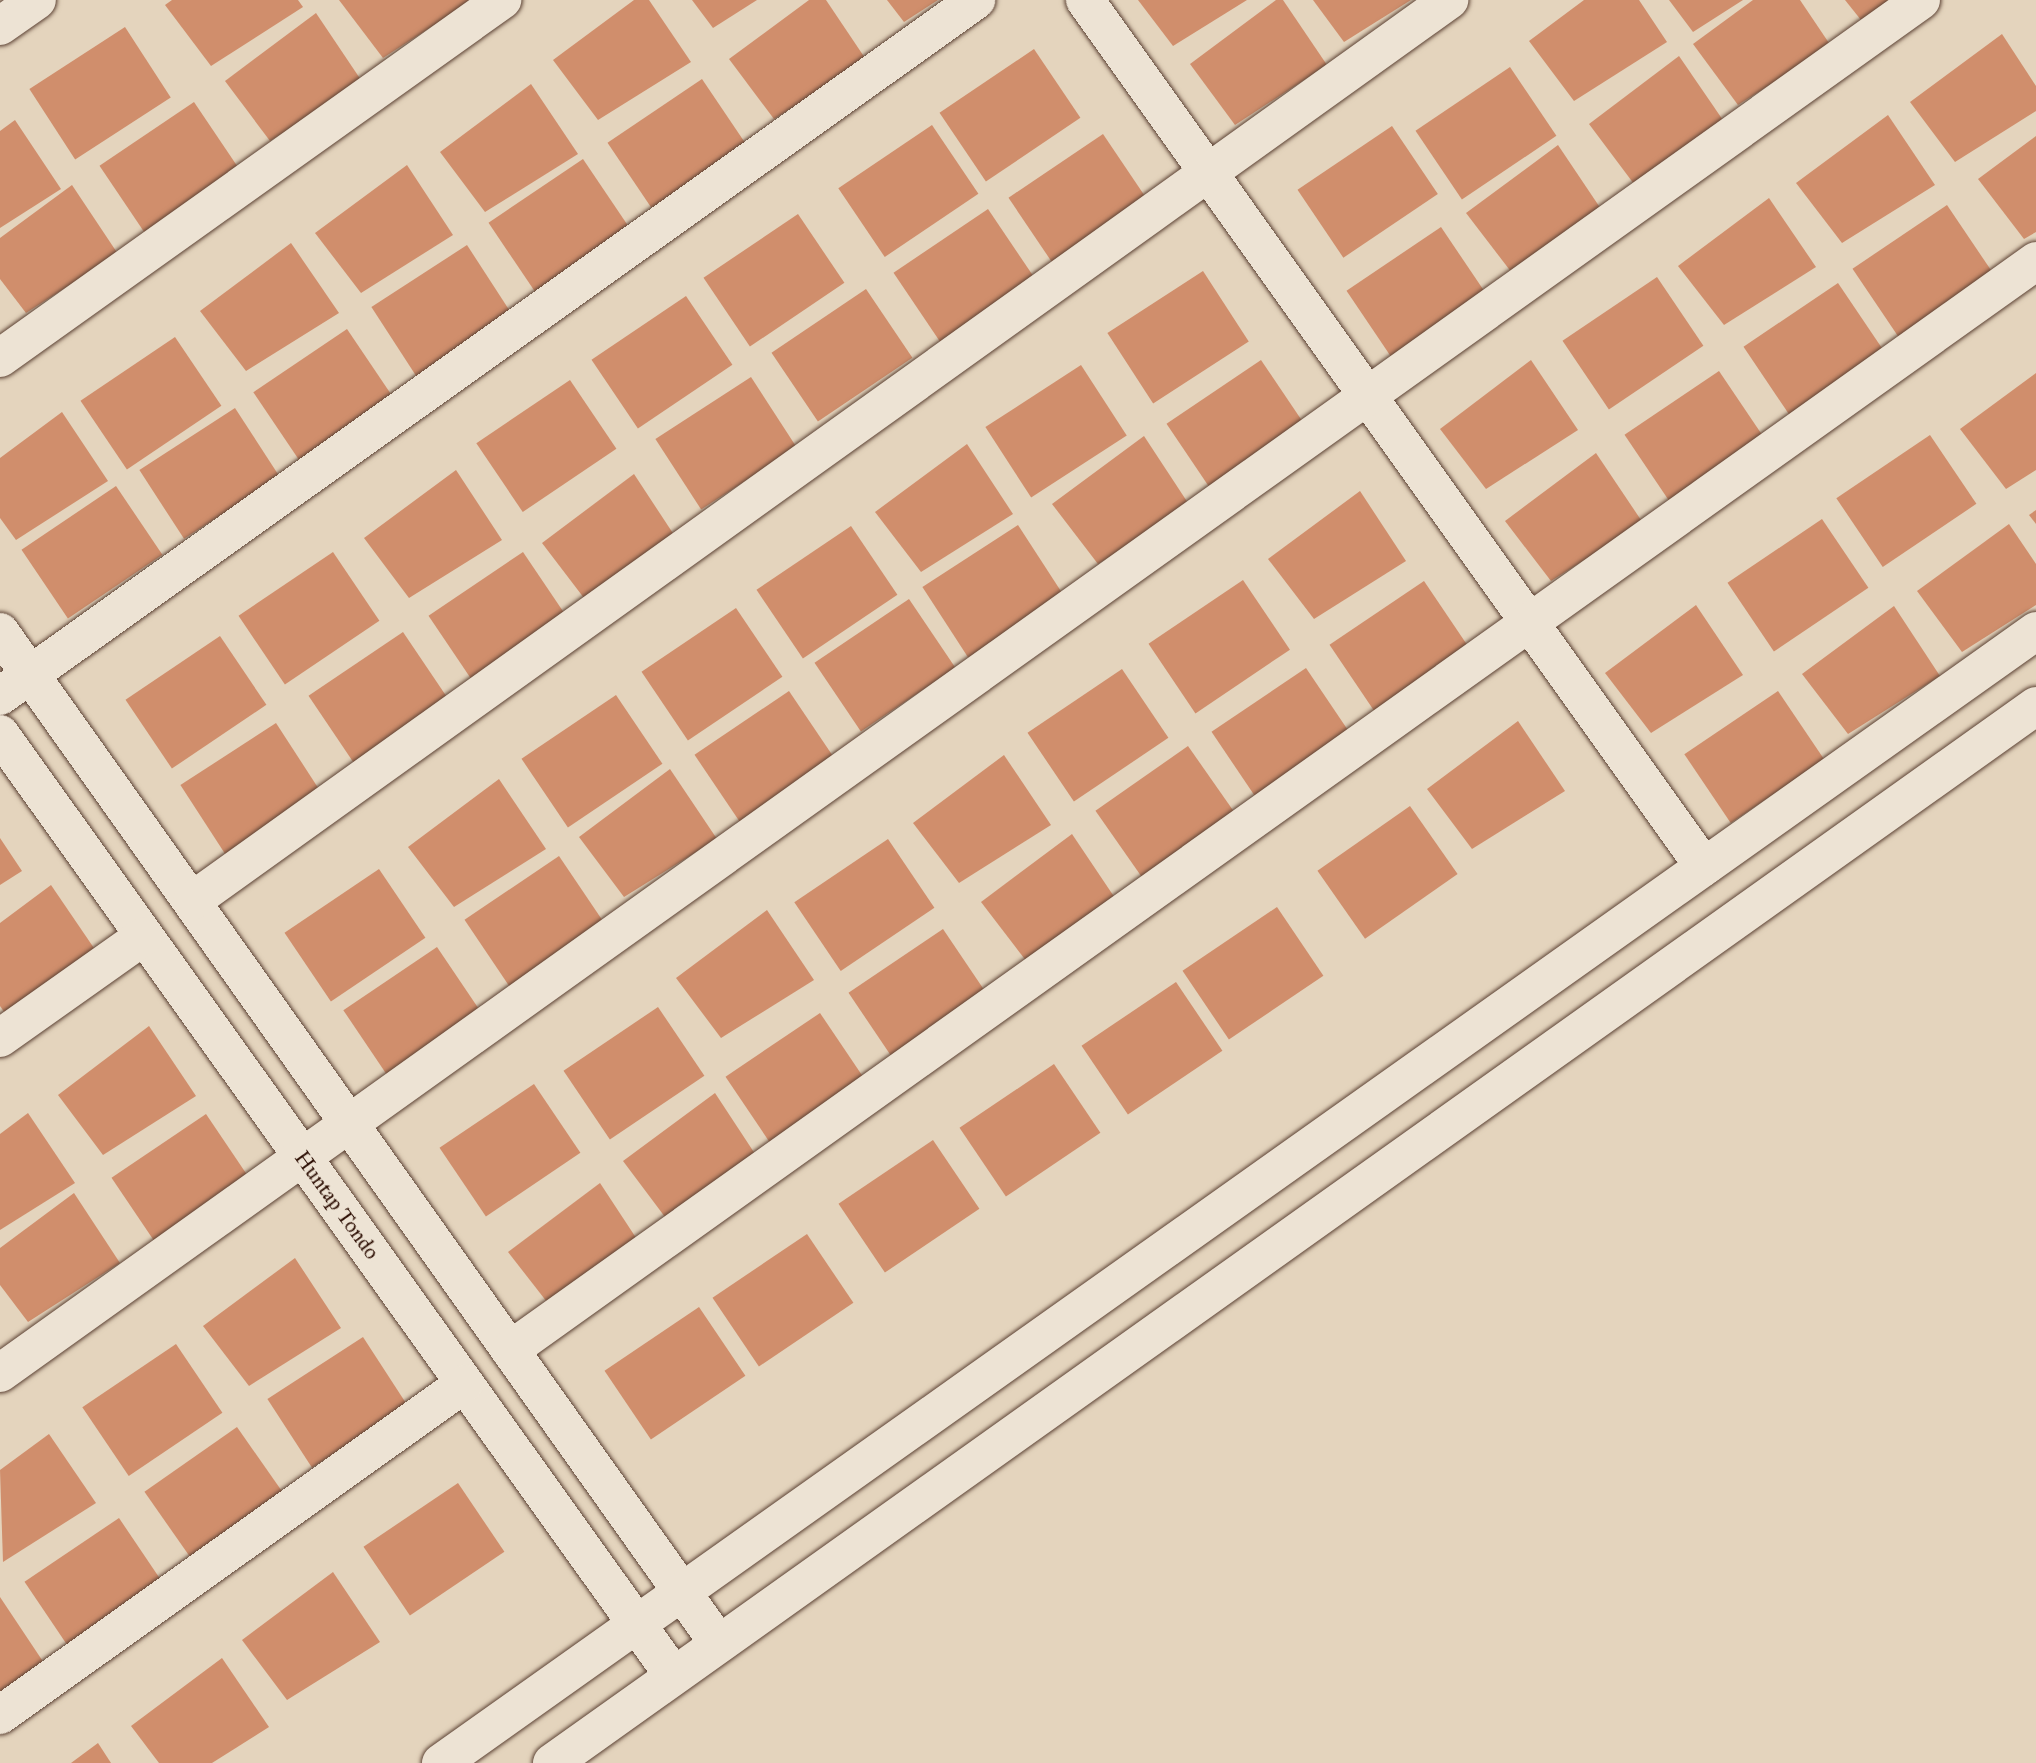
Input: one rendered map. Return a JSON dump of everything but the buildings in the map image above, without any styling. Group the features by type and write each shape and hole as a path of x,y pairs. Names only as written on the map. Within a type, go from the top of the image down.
{"street":[{"path":"0,26 37,0"},
{"path":"0,358 502,0"},
{"path":"15,685 976,0"},
{"path":"1085,0 1704,866"},
{"path":"192,901 1449,0"},
{"path":"0,1373 1921,0"},
{"path":"510,1350 1531,624 2036,261"},
{"path":"441,1763 2036,631"},
{"path":"0,632 15,685 192,901 719,1644"},
{"path":"552,1763 2036,706"},
{"name":"Huntap Tondo","path":"0,734 674,1676"},
{"path":"0,1038 144,936"},
{"path":"0,1715 464,1384"}]}
